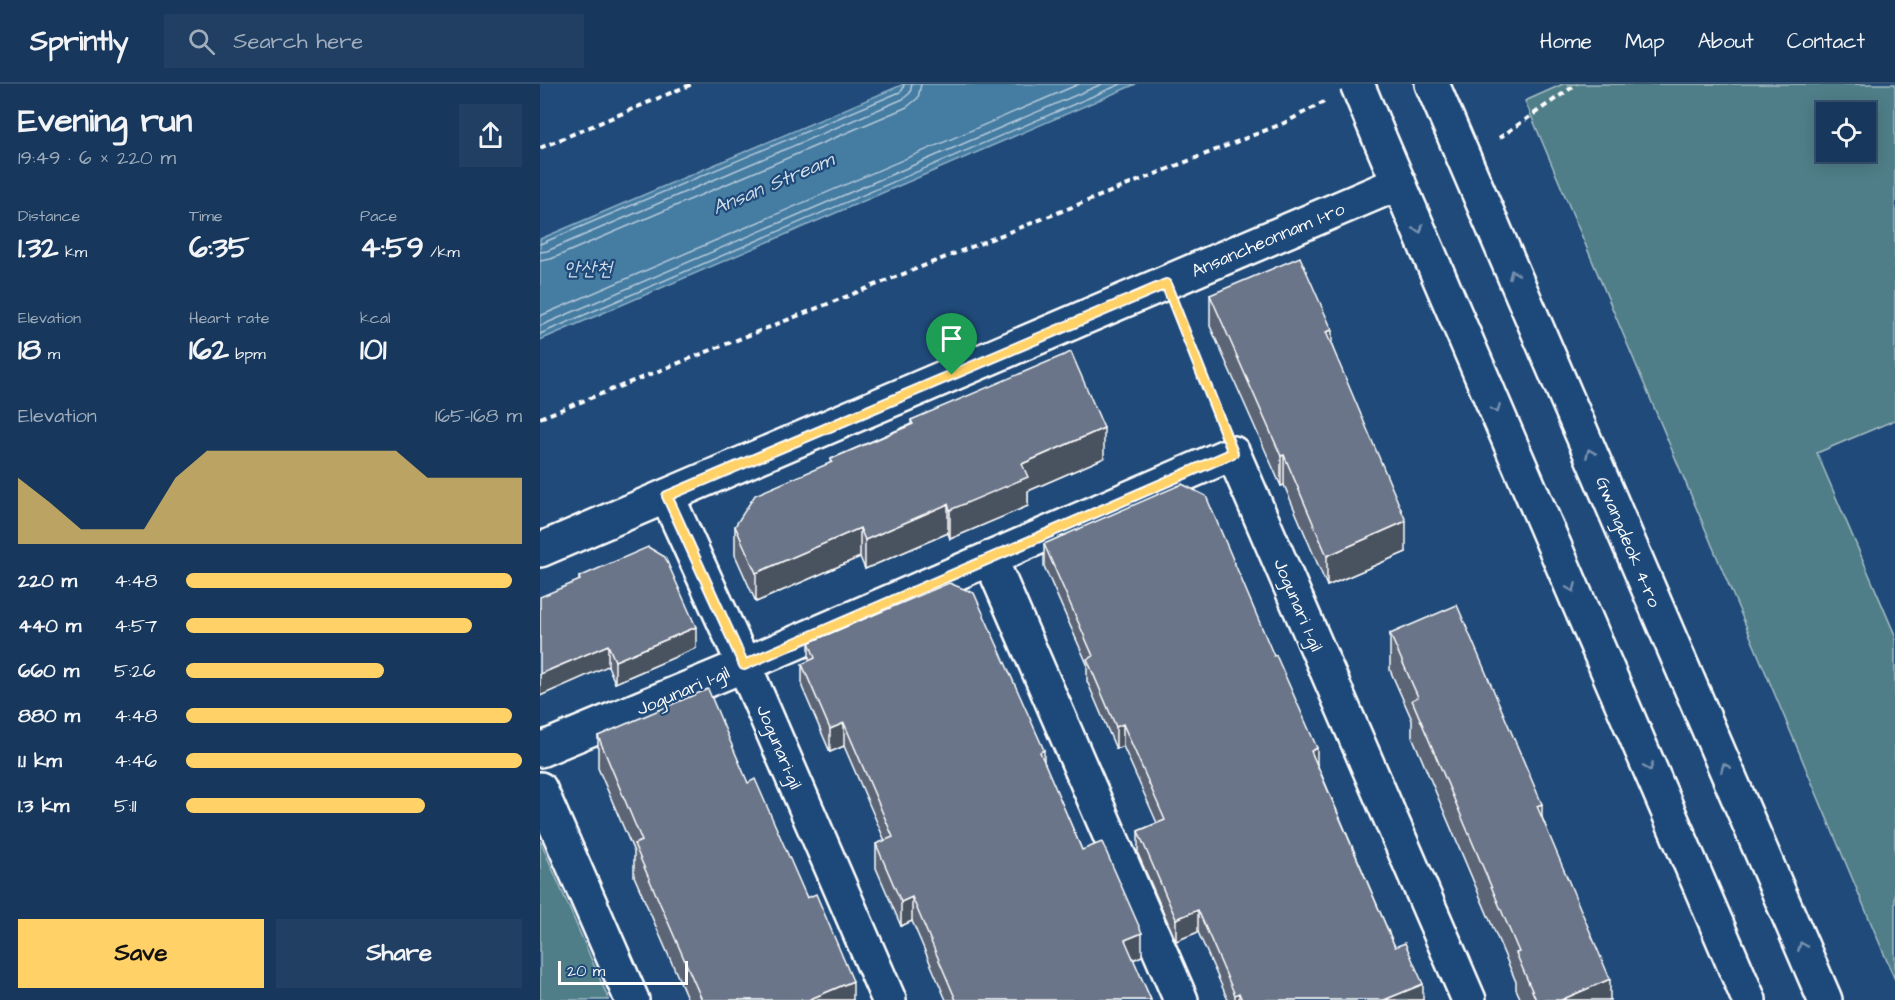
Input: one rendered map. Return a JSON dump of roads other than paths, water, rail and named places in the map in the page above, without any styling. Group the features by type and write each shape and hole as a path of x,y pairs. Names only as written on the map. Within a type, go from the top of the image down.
{"street":[{"path":"1357,84 1749,1000"},
{"name":"Gwangdeok 4-ro","path":"1437,97 1825,1000"},
{"name":"Ansancheonnam 1-ro","path":"540,550 1399,183"},
{"name":"Jogunari 1-gil","path":"540,750 744,665 1233,453 1469,1000"},
{"name":"Jogunari-gil","path":"667,496 744,665 889,1000"},
{"path":"990,558 1181,1000"},
{"path":"540,789 632,1000"}],"water":[{"name":"안산천","path":"904,84 1136,84 540,340 540,239"}],"water label":[{"name":"Ansan Stream","path":"773,184"}]}
